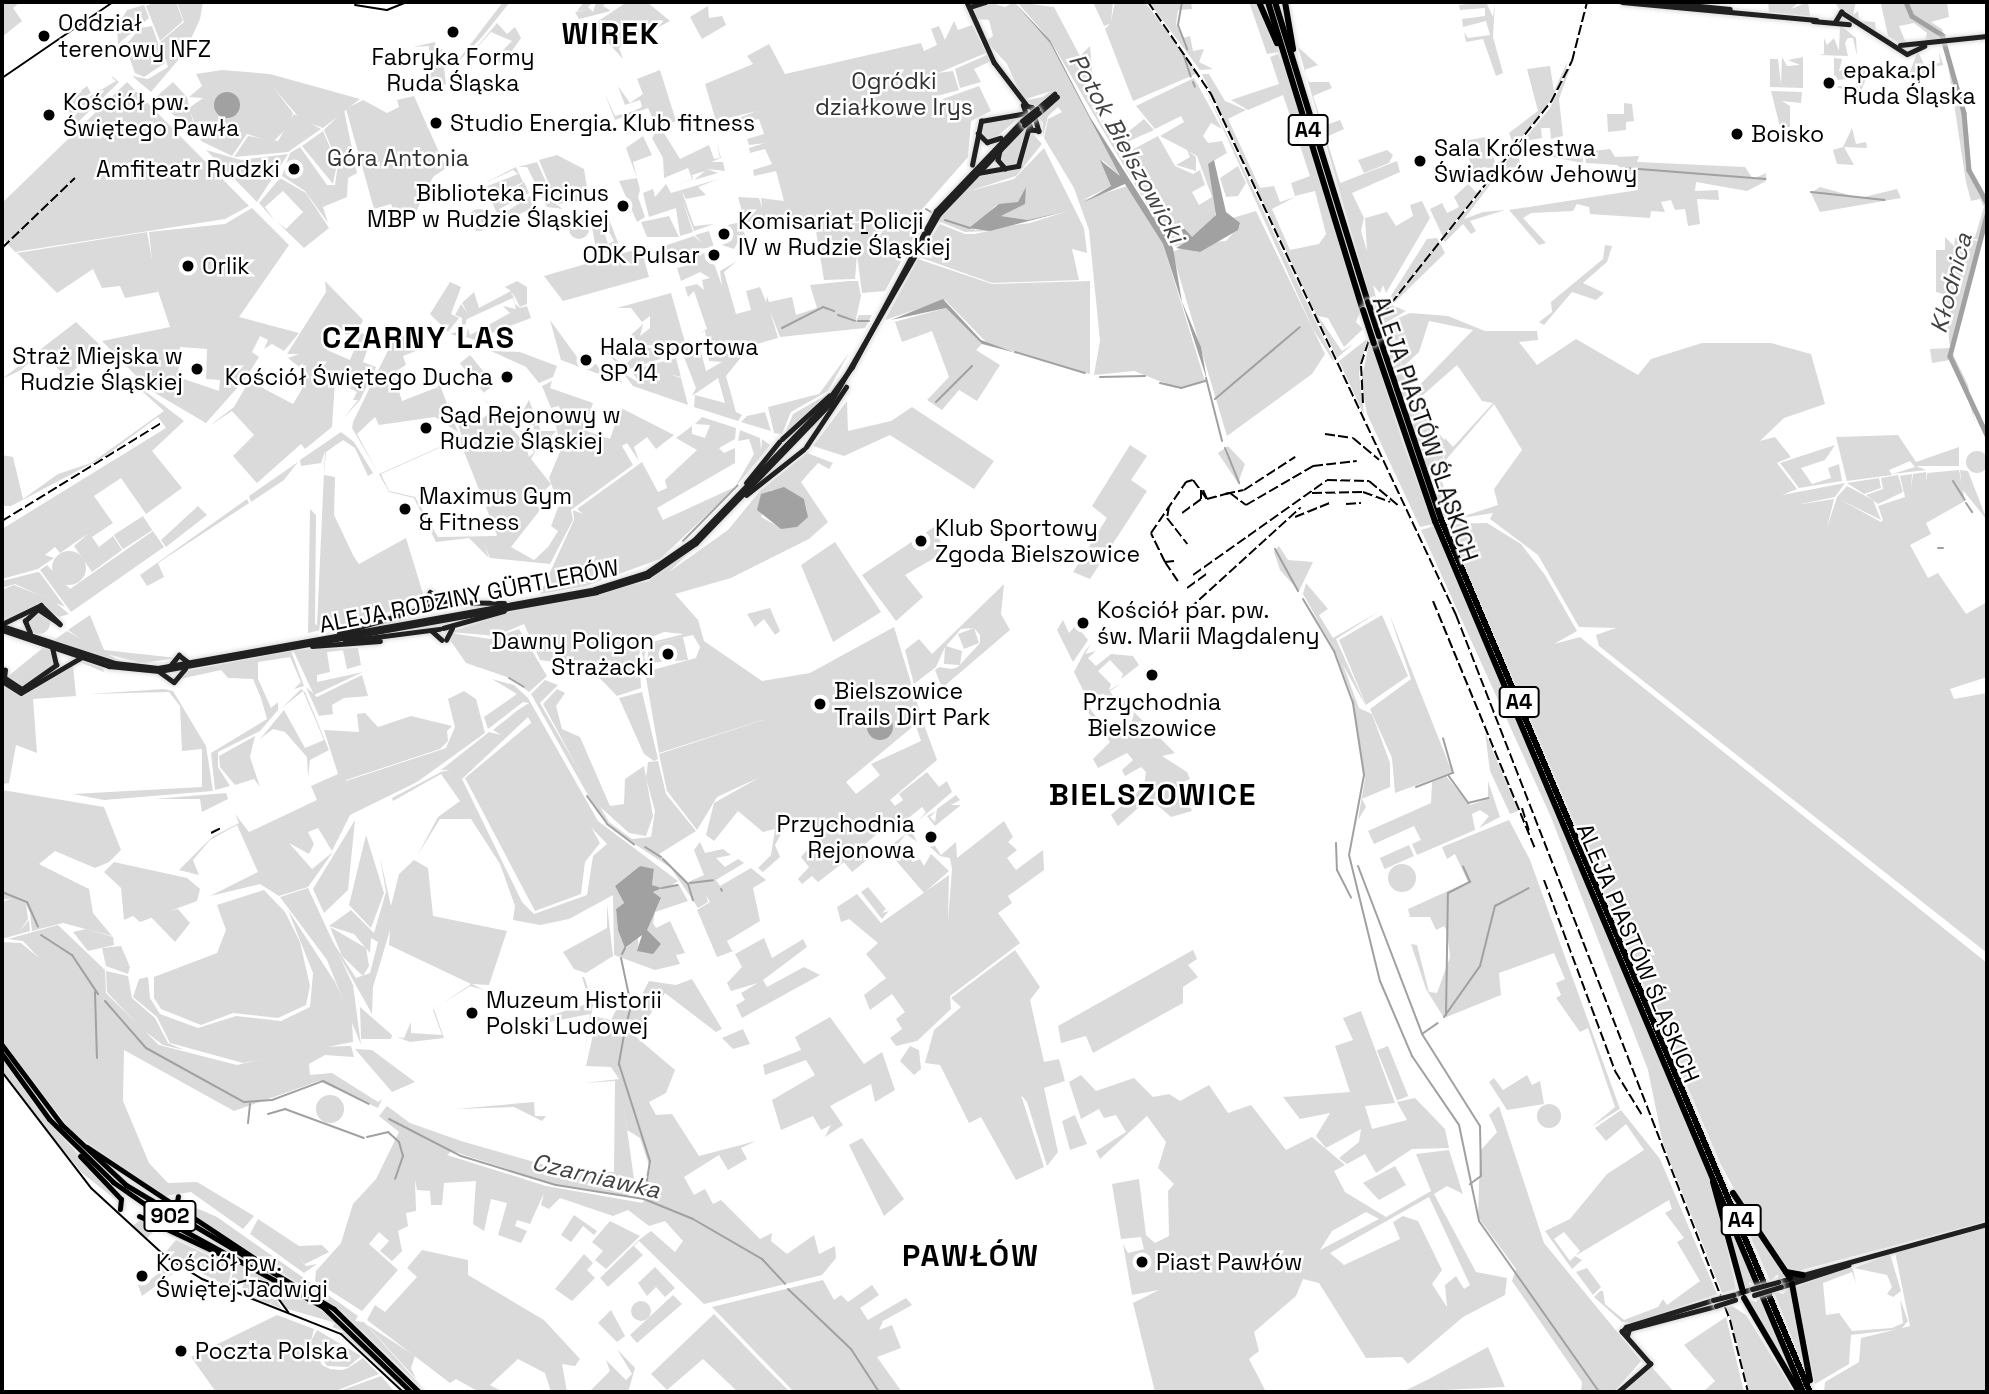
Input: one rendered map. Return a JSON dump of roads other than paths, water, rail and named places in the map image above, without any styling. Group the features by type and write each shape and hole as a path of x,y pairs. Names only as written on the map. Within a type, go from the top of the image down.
{"highway":[{"path":"1259,2 1294,76"},
{"name":"ALEJA PIASTÓW ŚLĄSKICH","path":"1268,2 1368,302 1377,340 1438,529 1695,1131 1763,1281"},
{"name":"ALEJA PIASTÓW ŚLĄSKICH","path":"1275,2 1363,310 1377,340 1444,527 1715,1160 1763,1281"},
{"path":"1284,2 1294,76"},
{"path":"1695,1131 1738,1278 1748,1294 1750,1309"},
{"path":"1715,1160 1789,1280 1811,1392"},
{"path":"1789,1280 1803,1275"},
{"path":"1738,1278 1734,1297 1750,1309 1801,1392"},
{"name":"A4","path":"1763,1281 1801,1392"},
{"name":"A4","path":"1763,1281 1811,1392"}],"main road":[{"path":"968,174 985,168 1006,169 1020,163 1026,138 1027,126 1019,96 973,20 973,4 985,2"},
{"path":"1622,2 1744,13"},
{"path":"1659,2 1770,16 1843,20 1904,48 1912,49 1987,36"},
{"path":"1834,19 1839,11 1843,20"},
{"name":"ALEJA RODZINY GÜRTLERÓW","path":"796,439 838,389 933,219 968,174 1004,139 1027,126 1038,111 1056,96"},
{"path":"968,174 978,153 977,132 983,119 1013,113 1023,108"},
{"path":"1023,108 1041,125 1027,126"},
{"path":"977,132 988,142 1004,139"},
{"path":"1004,139 997,156 1006,169"},
{"name":"ALEJA RODZINY GÜRTLERÓW","path":"2,626 50,644 126,666 170,666 517,605 646,573 681,551 735,501 796,439 851,376 933,219"},
{"path":"735,501 804,449 851,376"},
{"path":"735,501 780,440 838,389"},
{"path":"421,607 429,593 452,602"},
{"path":"330,639 421,607 452,602 517,605"},
{"path":"2,626 38,605 57,620 66,620"},
{"path":"307,645 395,637 456,626 517,605"},
{"path":"32,638 24,626 30,613 44,608 57,620"},
{"path":"55,628 57,620"},
{"path":"428,631 444,640 456,626"},
{"path":"330,639 395,637"},
{"name":"ALEJA RODZINY GÜRTLERÓW","path":"50,644 82,657 159,671 330,639"},
{"path":"2,678 20,690 55,667 58,656 50,644"},
{"path":"170,666 179,655 192,663"},
{"path":"2,678 12,691 24,692 82,657"},
{"path":"159,671 174,682 187,667"},
{"path":"2,678 5,670"},
{"name":"902","path":"2,1045 64,1132 153,1205 276,1274 344,1316 419,1392"},
{"name":"902","path":"2,1054 64,1132 133,1198 334,1315 411,1392"},
{"path":"64,1132 120,1198 120,1209"},
{"path":"64,1132 276,1274"},
{"path":"178,1196 181,1212"},
{"path":"139,1216 243,1263"},
{"path":"1618,1392 1650,1364 1627,1337 1626,1329 1987,1224"},
{"path":"1803,1275 1892,1251"}],"waterway":[{"path":"1182,2 1178,25 1187,49"},
{"name":"Kłodnica","path":"1906,2 1912,16 1942,35 1964,113 1969,170 1987,202"},
{"path":"1183,53 1191,77"},
{"path":"1193,82 1195,87"},
{"path":"1626,168 1766,179"},
{"path":"1811,192 1885,200"},
{"path":"926,209 931,212"},
{"name":"Kłodnica","path":"1987,215 1950,356 1987,435"},
{"path":"945,220 970,228"},
{"path":"782,328 823,307 834,311"},
{"path":"838,315 855,321"},
{"path":"858,321 869,321"},
{"path":"1215,399 1300,327"},
{"path":"1015,352 1085,373"},
{"path":"936,402 972,366"},
{"path":"1100,377 1145,376"},
{"name":"Potok Bielszowicki","path":"1206,378 1222,441"},
{"path":"1160,383 1181,388 1206,381"},
{"name":"Potok Bielszowicki","path":"1225,448 1239,483"},
{"path":"1953,481 1965,500"},
{"path":"683,541 738,485"},
{"path":"1966,503 1972,512"},
{"path":"1938,548 1943,548"},
{"name":"Potok Bielszowicki","path":"1275,549 1298,591"},
{"name":"Potok Bielszowicki","path":"1303,599 1334,651 1353,703 1364,775 1349,855 1380,981 1412,1056 1459,1125 1479,1221 1599,1392"},
{"path":"509,678 524,687"},
{"path":"1416,787 1453,773 1443,738"},
{"path":"1448,775 1468,803 1488,798"},
{"path":"587,796 607,824 634,844"},
{"path":"1336,843 1337,870 1351,898"},
{"path":"645,847 661,857"},
{"path":"663,859 688,884 693,900"},
{"path":"1358,866 1422,1034 1480,1126 1481,1176 1470,1184"},
{"path":"1446,1015 1448,893 1470,882 1463,866"},
{"path":"690,883 713,880"},
{"path":"662,888 678,885"},
{"path":"1444,1017 1480,966 1495,906 1529,888"},
{"name":"Czarniawka","path":"2,892 27,902 38,927"},
{"name":"Czarniawka","path":"41,935 72,955 98,994"},
{"path":"622,954 625,948"},
{"path":"621,958 631,1005 626,1026"},
{"path":"95,992 97,1058"},
{"name":"Czarniawka","path":"105,1001 146,1048 244,1102 272,1100 323,1081 369,1104"},
{"path":"1422,1034 1438,1023"},
{"path":"625,1029 619,1064 650,1161 644,1198"},
{"path":"248,1123 250,1104"},
{"path":"268,1114 285,1109 364,1138"},
{"name":"Czarniawka","path":"389,1119 461,1156 556,1185 644,1199 693,1219 762,1259 785,1284"},
{"path":"367,1137 388,1132 399,1142 403,1156 395,1179"},
{"name":"Czarniawka","path":"788,1289 851,1349 879,1392"}],"tram line":[{"path":"2,78 113,2"},
{"path":"355,5 387,10 407,2"},
{"path":"2,1072 91,1188 166,1257 202,1279 341,1334 403,1392"},
{"path":"222,1287 252,1279 267,1283 288,1312"}],"railway":[{"path":"1148,2 1211,94 1456,615 1730,1320 1748,1392"},
{"path":"1363,403 1361,364 1374,325 1551,102 1572,61 1587,2"},
{"path":"2,248 75,178"},
{"path":"861,233 868,233"},
{"path":"2,521 161,423"},
{"path":"1325,434 1353,438 1379,460"},
{"path":"1225,494 1244,490 1295,457"},
{"path":"1203,490 1207,499 1230,493 1246,505 1313,466 1357,461"},
{"path":"1174,561 1165,562 1151,533 1186,482 1193,480 1207,499"},
{"path":"1193,575 1327,480 1369,481 1399,506"},
{"path":"1182,513 1201,499 1201,490"},
{"path":"1312,493 1363,492 1390,502"},
{"path":"1295,517 1332,502"},
{"path":"1346,504 1361,503"},
{"path":"1169,506 1167,518 1187,544"},
{"path":"1189,609 1301,507"},
{"path":"1165,562 1178,581"},
{"path":"1187,588 1208,573"},
{"path":"1433,601 1535,849"},
{"path":"1522,808 1530,834"},
{"path":"211,833 223,827"},
{"path":"1544,880 1615,1071 1642,1115"}],"place":[{"name":"Fabryka Formy Ruda Śląska","path":"453,32"},
{"name":"Oddział terenowy NFZ","path":"44,36"},
{"name":"epaka.pl Ruda Śląska","path":"1829,83"},
{"name":"Kościół pw. Świętego Pawła","path":"49,115"},
{"name":"Studio Energia. Klub fitness","path":"436,123"},
{"name":"Boisko","path":"1737,134"},
{"name":"Sala Królestwa Świadków Jehowy","path":"1420,161"},
{"name":"Amfiteatr Rudzki","path":"294,169"},
{"name":"Biblioteka Ficinus MBP w Rudzie Śląskiej","path":"623,206"},
{"name":"Komisariat Policji IV w Rudzie Śląskiej","path":"724,234"},
{"name":"ODK Pulsar","path":"714,255"},
{"name":"Orlik","path":"188,266"},
{"name":"Hala sportowa SP 14","path":"586,360"},
{"name":"Straż Miejska w Rudzie Śląskiej","path":"197,369"},
{"name":"Kościół Świętego Ducha","path":"507,377"},
{"name":"Sąd Rejonowy w Rudzie Śląskiej","path":"426,428"},
{"name":"Maximus Gym & Fitness","path":"405,509"},
{"name":"Klub Sportowy Zgoda Bielszowice","path":"921,541"},
{"name":"Kościół par. pw. św. Marii Magdaleny","path":"1083,623"},
{"name":"Dawny Poligon Strażacki","path":"668,654"},
{"name":"Przychodnia Bielszowice","path":"1152,675"},
{"name":"Bielszowice Trails Dirt Park","path":"820,704"},
{"name":"Przychodnia Rejonowa","path":"931,837"},
{"name":"Muzeum Historii Polski Ludowej","path":"472,1013"},
{"name":"Piast Pawłów","path":"1142,1262"},
{"name":"Kościół pw. Świętej Jadwigi","path":"142,1276"},
{"name":"Poczta Polska","path":"181,1351"}],"district":[{"name":"WIREK","path":"611,34"},
{"name":"CZARNY LAS","path":"419,338"},
{"name":"BIELSZOWICE","path":"1153,795"},
{"name":"PAWŁÓW","path":"971,1256"}],"park label":[{"name":"Ogródki działkowe Irys","path":"894,94"},
{"name":"Góra Antonia","path":"398,158"}]}
